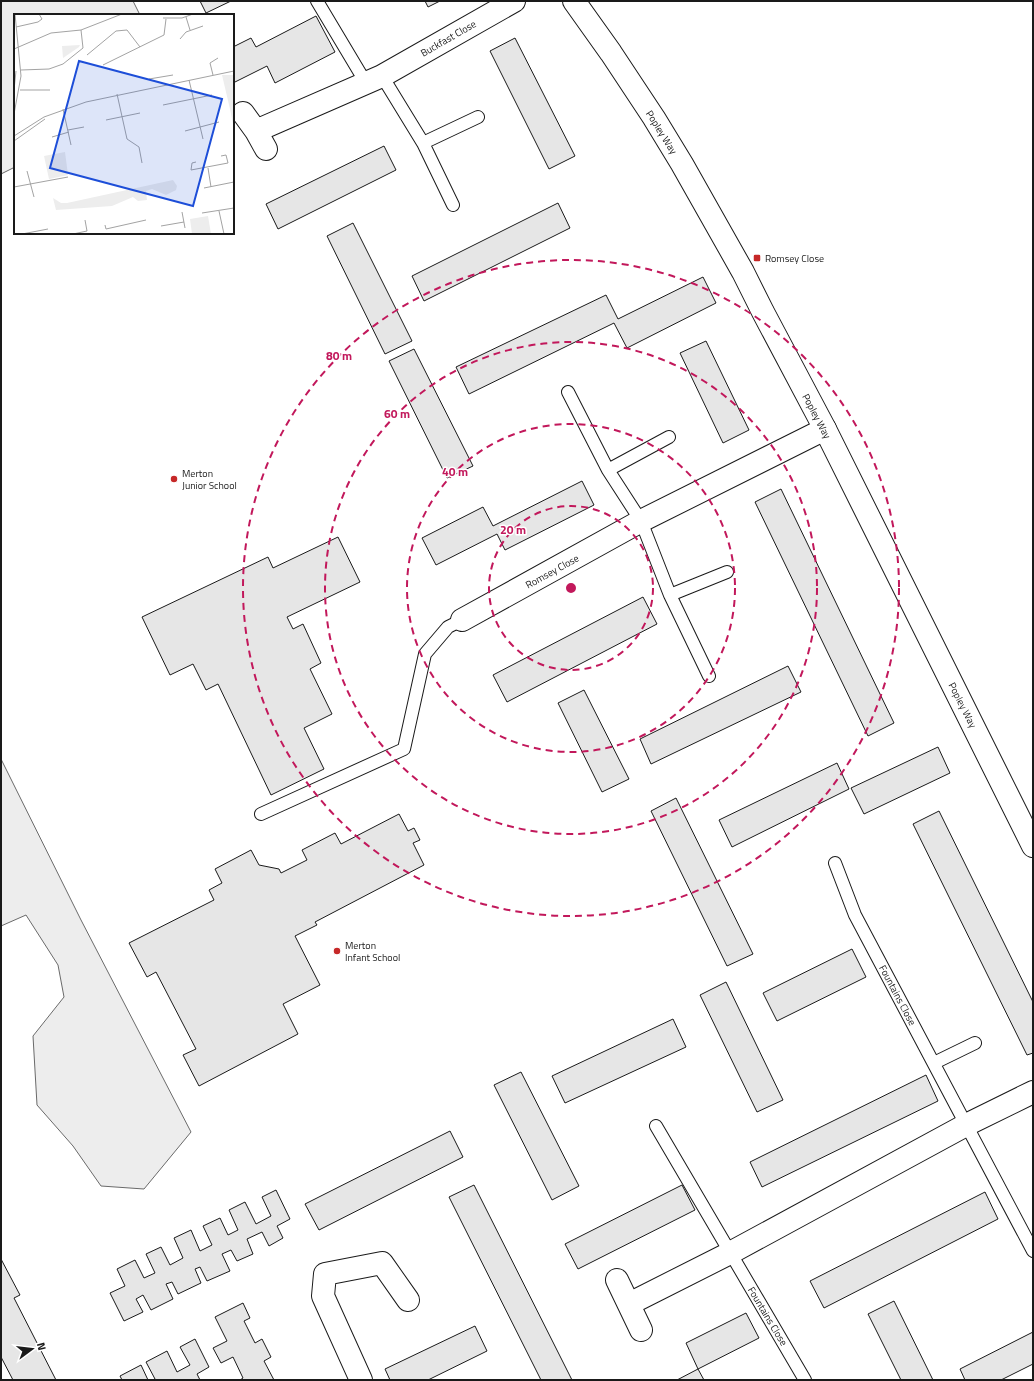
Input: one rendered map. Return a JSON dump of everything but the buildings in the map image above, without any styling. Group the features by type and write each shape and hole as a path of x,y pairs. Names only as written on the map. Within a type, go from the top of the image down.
{"street":[{"name":"Buckfast Close","path":"243,113 261,140 514,1"},
{"name":"Popley Way","path":"574,1 612,53 682,164 743,272 1026,816 1033,846"},
{"name":"Romsey Close","path":"462,620 641,521 824,429"},
{"path":"628,1304 730,1252 966,1125 1033,1092"},
{"path":"361,1380 322,1296 325,1274 382,1263 408,1300"},
{"path":"617,1280 641,1330"}],"lane":[{"path":"317,1 423,143 453,206"},
{"path":"423,143 478,117"},
{"path":"568,392 608,470 641,521 670,595 709,676"},
{"path":"608,470 669,437"},
{"path":"670,595 727,572"},
{"path":"261,814 404,748 425,654 448,627 462,620"},
{"name":"Fountains Close","path":"834,863 855,915 1033,1251"},
{"path":"934,1063 975,1043"},
{"name":"Fountains Close","path":"656,1126 805,1380"}],"shaded area":[{"path":"1,1 133,1 140,14 14,14 14,168 1,174"},
{"path":"1,759 81,920 191,1132 144,1189 101,1186 73,1146 37,1105 33,1036 64,997 58,965 26,915 1,926"}],"place":[{"name":"Romsey Close","path":"757,258"},
{"name":"Merton Junior School","path":"174,479"},
{"name":"Merton Infant School","path":"337,951"}]}
